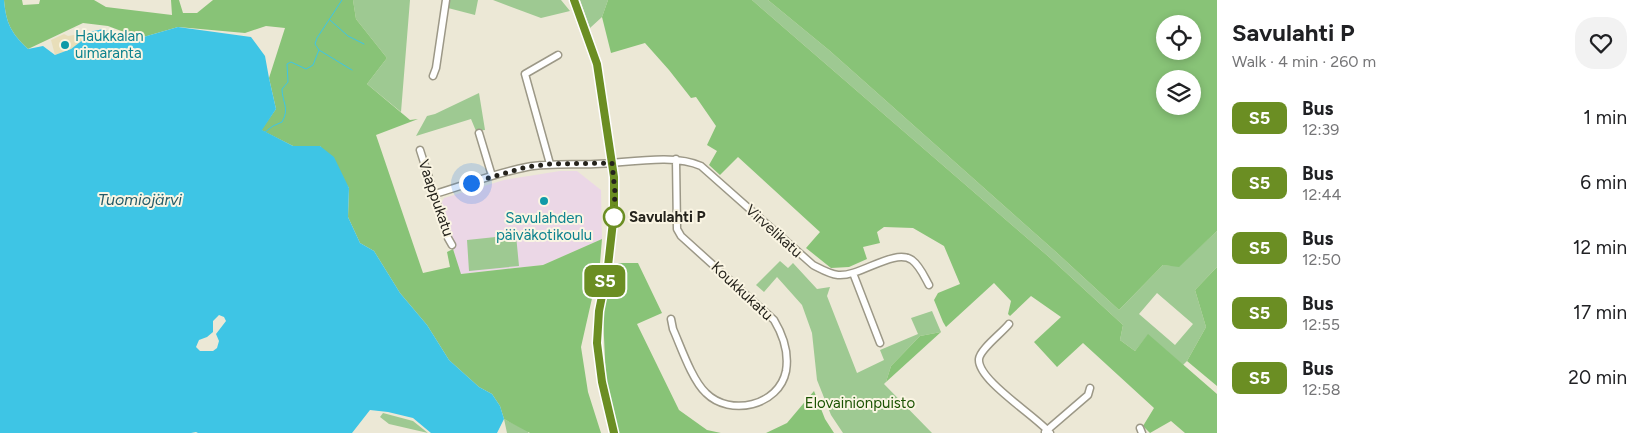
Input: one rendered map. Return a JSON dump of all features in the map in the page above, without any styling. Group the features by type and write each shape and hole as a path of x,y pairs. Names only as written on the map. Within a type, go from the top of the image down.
{"street":[{"path":"433,76 446,0"},
{"path":"574,0 597,64 615,192 608,266 599,311 597,343 602,382 614,433"},
{"path":"550,164 525,74 558,55"},
{"path":"479,133 492,176"},
{"name":"Vaappukatu","path":"420,150 448,238 452,245"},
{"name":"Virvelikatu","path":"435,194 526,167 550,164 676,160 692,162 701,166 813,265 828,273 839,275 853,273 901,256 910,259 918,266 930,285"},
{"name":"Koukkukatu","path":"670,319 698,384 712,398 728,405 743,406 764,399 776,390 781,383 786,370 786,350 782,334 774,320 681,236 678,229 676,160"},
{"path":"853,273 880,343"},
{"path":"1009,324 983,350 979,358 981,369 1004,395 1039,421 1047,432 1088,395 1090,388"}],"shaded area":[{"path":"560,171 577,171 601,190 602,239 543,265 460,274 441,204 444,198 504,180"}],"green space":[{"path":"4,0 22,0 23,5 39,4 40,0 94,0 106,7 172,15 171,0 179,0 183,13 197,13 213,0 353,0 356,19 387,58 367,84 410,120 418,119 376,135 423,273 450,267 447,252 453,249 461,274 543,265 602,239 600,263 581,347 588,392 601,433 530,433 504,419 500,406 492,394 479,387 449,360 427,325 400,293 374,251 360,243 348,217 349,188 320,146 293,146 261,130 276,109 269,78 285,28 266,26 245,33 178,27 140,38 108,26 83,23 28,49 17,38 10,27"},
{"path":"353,0 410,0 401,112 367,84 387,58 356,19"},
{"path":"449,0 478,0 475,15 448,8"},
{"path":"493,0 561,0 570,11 541,18"},
{"path":"580,0 608,0 602,17 590,28"},
{"path":"608,0 752,0 1049,257 1123,325 1120,340 1135,351 1148,334 1217,394 1217,433 1185,433 1171,421 1150,433 1143,426 1154,408 1083,343 1057,367 1034,342 1061,317 1031,296 1010,316 1008,314 1011,301 994,283 946,327 934,300 938,293 960,284 944,246 913,228 884,227 877,232 880,243 863,247 867,259 849,267 831,268 806,248 820,232 738,157 720,175 709,165 717,151 707,145 716,126 696,97 691,98 645,43 611,53 602,17"},
{"path":"752,0 768,0 830,51 1119,310 1163,265 1179,266 1217,231 1217,267 1195,290 1206,327 1187,361 1183,365 1148,335 1135,351 1120,340 1123,325 1049,257","holes":["1157,293 1193,324 1175,345 1139,314"]},
{"path":"768,0 1217,0 1217,231 1179,267 1163,265 1119,310 830,51"},
{"path":"479,93 485,130 476,131 471,119 416,136 427,116"},
{"path":"516,235 519,266 469,271 467,240"},
{"name":"Elovainionpuisto","path":"780,261 788,268 793,263 817,289 830,287 827,296 857,373 884,360 880,350 918,334 911,318 932,311 941,332 920,336 891,366 884,384 932,433 843,433 831,415 817,380 812,333 802,305 777,277 764,292 756,285"},
{"path":"613,263 638,263 662,313 637,324 679,410 707,430 721,433 618,433 606,379 603,317"},
{"path":"1217,267 1217,386 1187,361 1206,327 1195,290"},
{"path":"941,332 886,382 891,366 920,336"},
{"path":"814,391 825,419 834,433 766,433 787,423"},
{"path":"383,413 413,421 428,433 389,424 380,417"},
{"path":"504,419 529,431 528,433 507,433"}],"sand":[{"name":"Haukkalan uimaranta","path":"85,33 85,39 71,49 55,55 51,40 64,34 68,36"}],"water":[{"name":"Tuomiojärvi","path":"0,0 4,0 6,15 13,33 28,49 43,46 55,55 71,49 84,39 85,33 103,29 114,34 140,38 178,27 251,37 265,56 276,109 262,130 293,146 320,146 334,157 349,188 348,217 360,243 374,251 400,293 427,325 449,360 479,387 492,394 500,406 504,419 497,433 431,433 413,418 370,410 352,433 0,433","holes":["219,315 224,317 226,321 216,334 219,341 217,348 213,351 200,351 196,347 199,340 213,332 213,321"]}],"waterway":[{"path":"265,132 282,122 284,117 286,109 282,89 288,82 287,64 291,62 306,69 313,65 319,50 315,44 317,38 342,0"},
{"path":"330,20 348,36 364,44"},
{"path":"319,50 352,70"}],"bus line":[{"name":"S5","path":"574,0 597,64 614,177 614,213 608,266 599,311 597,343 602,382 614,433"}],"place":[{"name":"Haukkalan uimaranta","path":"65,45"},
{"name":"Savulahden päiväkotikoulu","path":"544,201"},
{"name":"Savulahti P","path":"614,217"}],"route":[{"path":"471,183 526,167 550,164 612,163 615,192 614,217"}]}
